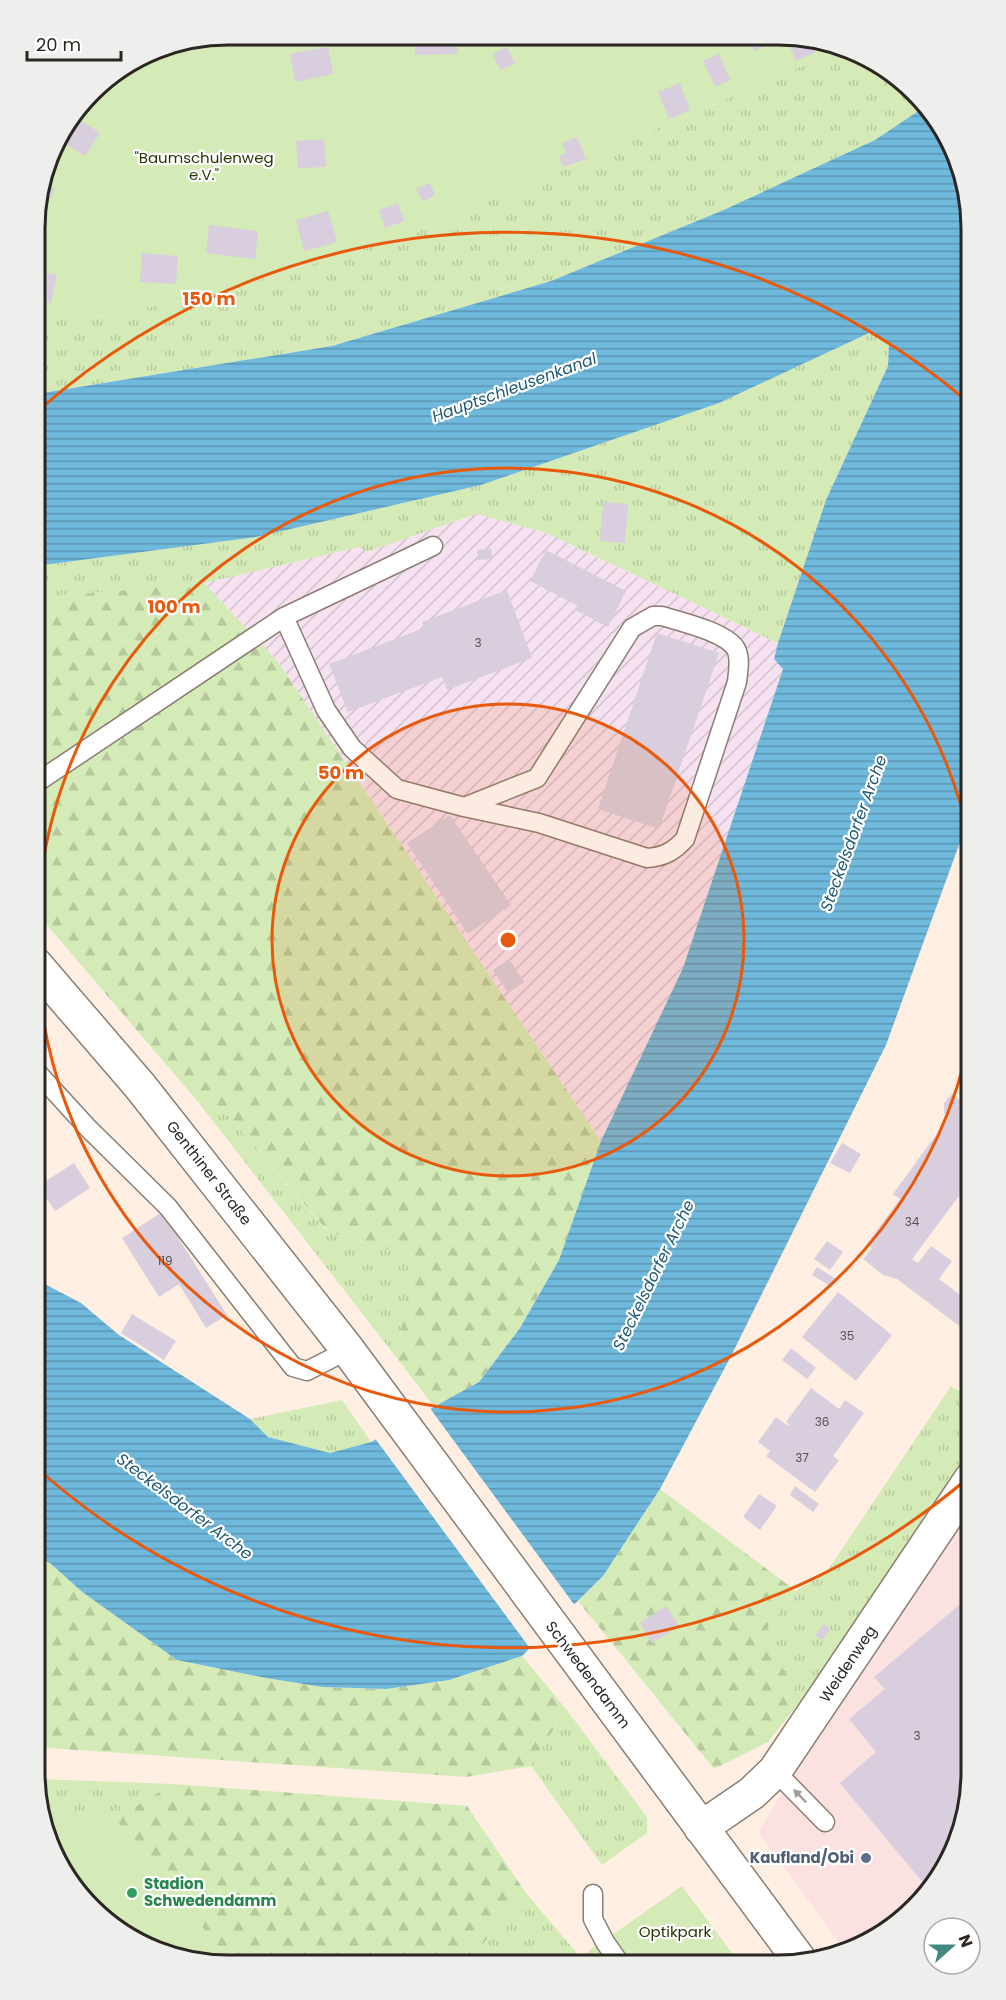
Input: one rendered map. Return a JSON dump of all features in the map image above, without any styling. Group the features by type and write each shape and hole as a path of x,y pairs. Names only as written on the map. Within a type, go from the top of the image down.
{"main road":[{"name":"Genthiner Straße","path":"45,976 140,1086 376,1387"},
{"name":"Schwedendamm","path":"376,1387 795,1954"},
{"name":"Weidenweg","path":"701,1828 742,1800 775,1771 961,1494"}],"lane":[{"path":"45,777 284,617 433,546"},
{"path":"284,617 326,710 351,748 397,789 464,807 538,823 647,858 660,857 676,849 685,839 737,682 739,660 735,648 725,638 662,616 653,616 633,628 537,778 464,807"},
{"path":"45,1081 88,1128 168,1207 293,1367 307,1371 348,1350"},
{"path":"775,1771 825,1822"},
{"path":"593,1894 593,1919 604,1942 614,1955"}],"shaded area":[{"path":"476,514 544,532 778,643 774,659 783,669 683,968 601,1141 278,662 204,583 359,547 367,552"},
{"path":"961,1516 961,1784 955,1819 936,1863 923,1883 899,1910 880,1924 840,1944 758,1832 831,1714"}],"green space":[{"name":"\"Baumschulenweg e.V.\"","path":"216,45 778,45 831,53 413,234 198,298 78,320 45,316 45,216 55,169 76,126 107,90 126,76 169,55"},
{"path":"831,53 859,64 880,76 899,90 919,111 875,140 726,209 551,281 332,346 45,393 45,316 78,320 198,298 413,234"},
{"path":"869,333 889,341 888,366 826,500 778,643 544,532 476,514 367,552 359,547 204,583 45,597 45,565 256,537 481,485 719,403"},
{"path":"204,583 278,662 601,1141 559,1260 520,1328 479,1382 435,1408 396,1357 407,1300 414,1290 414,1278 408,1263 400,1253 336,1234 324,1227 228,1115 199,1103 45,923 45,597"},
{"path":"199,1103 228,1115 324,1228 336,1234 400,1253 408,1263 414,1278 414,1290 407,1301 396,1357"},
{"path":"951,1386 961,1392 961,1468 802,1699 762,1634 796,1591 826,1573"},
{"path":"342,1400 371,1442 330,1453 268,1437 250,1419"},
{"path":"660,1489 796,1591 762,1634 802,1699 768,1742 714,1769 578,1601 603,1576"},
{"path":"45,1561 50,1563 81,1591 177,1660 266,1678 323,1687 386,1689 449,1680 522,1656 566,1709 531,1766 466,1777 45,1748"},
{"path":"566,1709 647,1817 647,1833 602,1865 531,1766"},
{"path":"46,1779 173,1784 114,1819 81,1815 47,1790"},
{"path":"173,1784 467,1806 526,1893 473,1955 218,1954 210,1938 163,1869 114,1819"},
{"name":"Stadion Schwedendamm","path":"47,1790 81,1815 114,1819 163,1869 210,1938 218,1954 181,1949 137,1930 99,1901 76,1874 64,1853 55,1831"},
{"name":"Optikpark","path":"682,1886 734,1955 583,1955"},
{"path":"526,1893 578,1955 473,1955"}],"water":[{"path":"919,111 942,147 951,169 957,192 961,228 961,839 886,1045 730,1358 660,1489 603,1576 522,1656 449,1680 386,1689 323,1687 177,1660 81,1591 50,1563 45,1561 45,1284 81,1303 119,1335 250,1419 268,1437 330,1453 371,1442 479,1382 520,1328 559,1260 601,1141 683,968 783,669 774,659 778,643 826,500 888,366 889,342 869,333 719,403 481,485 256,537 45,565 45,393 332,346 551,281 726,209 875,140"}],"pier":[{"path":"429,1407 576,1607 532,1651 374,1437"}],"building":[{"path":"415,45 458,45 458,54 415,55"},
{"path":"752,45 768,45 754,51"},
{"path":"789,46 815,49 816,52 796,61"},
{"path":"328,47 333,74 295,82 290,54"},
{"path":"507,47 515,64 500,70 493,54"},
{"path":"719,54 730,80 715,87 703,61"},
{"path":"680,83 690,110 669,119 658,92"},
{"path":"80,121 100,133 85,156 66,144"},
{"path":"577,137 586,159 563,167 559,156 566,153 562,143"},
{"path":"324,139 326,167 298,168 296,141"},
{"path":"430,183 435,195 423,202 416,189"},
{"path":"50,187 55,189 47,206"},
{"path":"398,203 404,221 385,228 379,210"},
{"path":"328,211 337,242 304,251 296,220"},
{"path":"209,225 258,231 255,259 206,253"},
{"path":"142,253 178,256 176,284 140,282"},
{"path":"45,273 57,275 51,303 45,302"},
{"path":"603,502 628,504 625,543 600,541"},
{"path":"491,548 492,559 478,560 477,550"},
{"path":"546,550 626,591 608,627 575,610 578,606 530,581"},
{"path":"507,590 532,658 447,690 442,677 348,712 329,664 424,628 422,622"},
{"path":"657,633 719,653 659,829 598,809"},
{"path":"450,815 511,905 468,934 407,843"},
{"path":"509,959 524,982 508,993 493,970"},
{"path":"952,1094 961,1101 961,1193 912,1259 918,1263 931,1246 952,1261 939,1279 961,1296 961,1327 897,1279 883,1275 863,1259 872,1248 866,1245 900,1199 893,1194 949,1117 944,1113 944,1103"},
{"path":"842,1143 861,1154 850,1173 830,1163"},
{"path":"74,1163 90,1188 55,1211 45,1196 45,1182"},
{"path":"162,1212 227,1315 206,1328 179,1284 159,1297 122,1238"},
{"path":"827,1241 843,1252 830,1270 814,1259"},
{"path":"817,1267 836,1279 832,1287 812,1275"},
{"path":"838,1292 892,1335 856,1381 802,1337"},
{"path":"132,1314 176,1341 164,1360 121,1333"},
{"path":"791,1348 816,1368 807,1379 782,1360"},
{"path":"811,1388 839,1409 845,1400 864,1413 833,1456 839,1460 815,1492 766,1456 770,1451 758,1442 776,1417 788,1426 786,1422"},
{"path":"795,1486 819,1504 813,1512 790,1495"},
{"path":"759,1494 777,1506 760,1530 743,1517"},
{"path":"961,1603 961,1784 955,1819 947,1842 923,1883 840,1783 876,1752 849,1719 885,1689 874,1677"},
{"path":"666,1606 679,1626 652,1643 640,1623"},
{"path":"824,1624 830,1629 822,1640 815,1635"}],"place":[{"name":"Kaufland/Obi","path":"866,1858"},
{"name":"Stadion Schwedendamm","path":"132,1893"}],"water label":[{"name":"Hauptschleusenkanal","path":"514,387"},
{"name":"Steckelsdorfer Arche","path":"853,833"},
{"name":"Steckelsdorfer Arche","path":"653,1275"},
{"name":"Steckelsdorfer Arche","path":"185,1506"}]}
